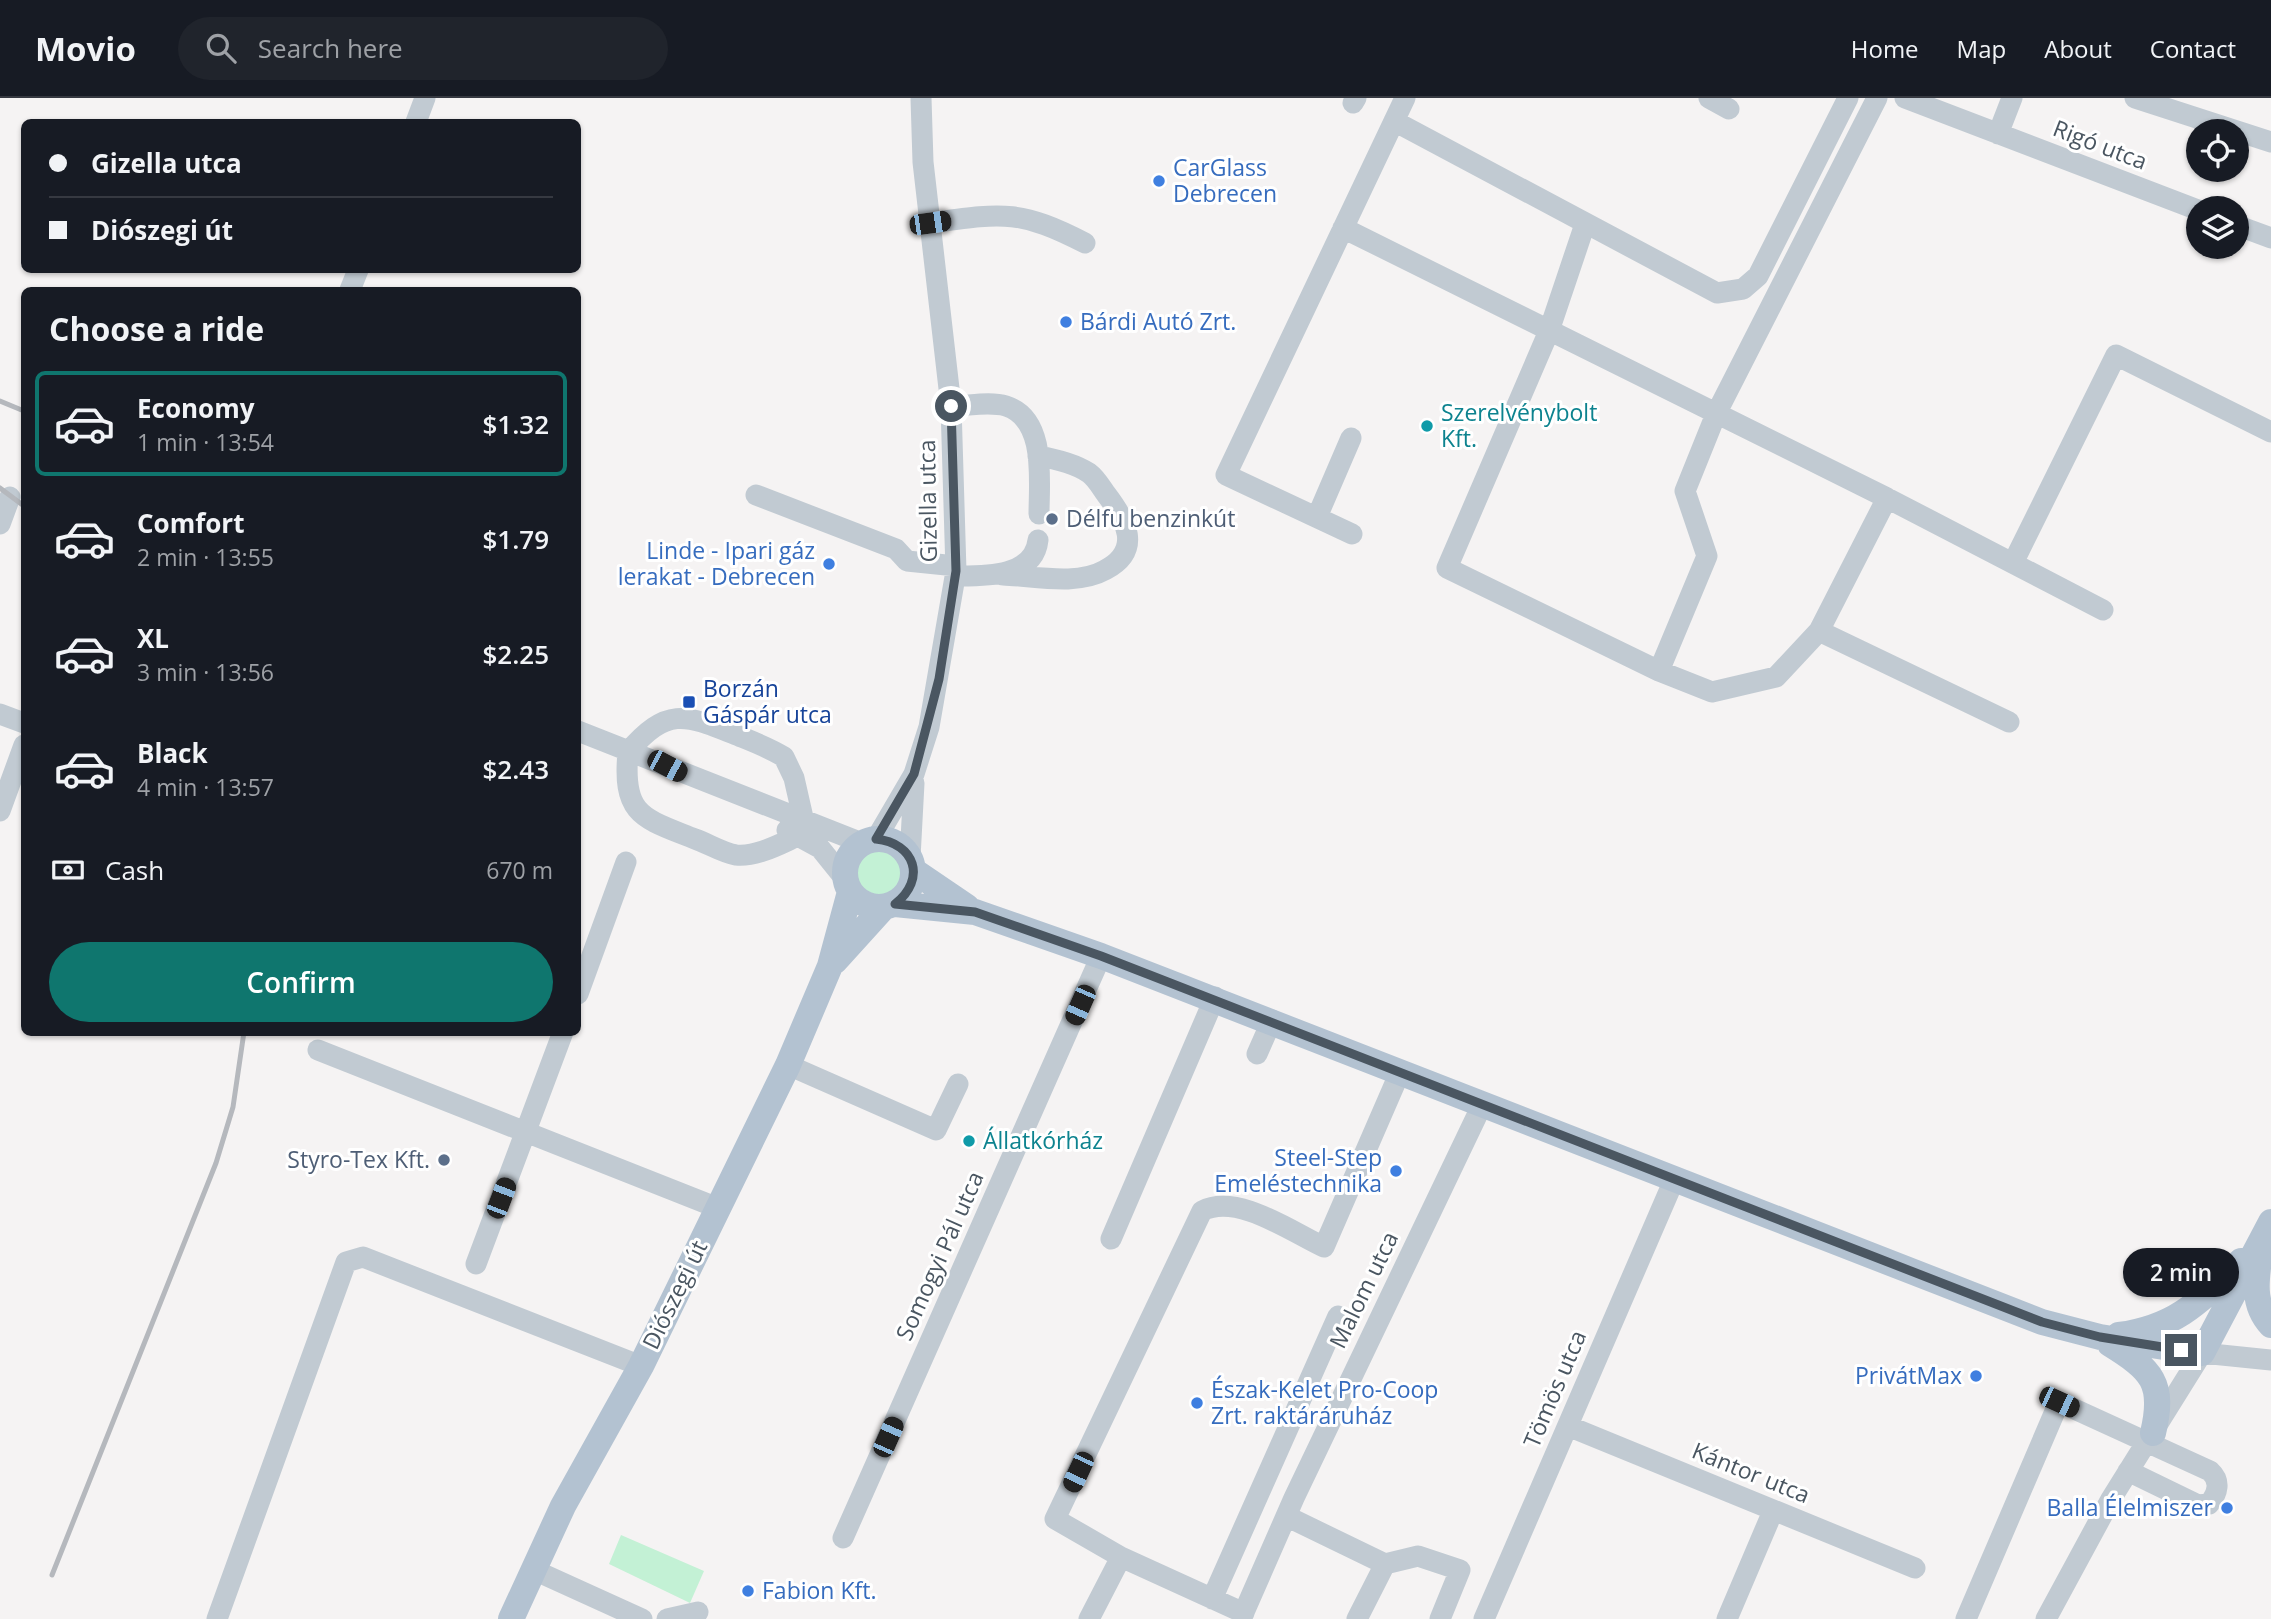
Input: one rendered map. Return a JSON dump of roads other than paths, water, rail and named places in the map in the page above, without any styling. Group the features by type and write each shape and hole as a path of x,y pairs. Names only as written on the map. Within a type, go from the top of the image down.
{"main road":[{"path":"975,912 912,864 902,847 890,840 869,841 851,852 845,865 847,886 859,902 975,912 1101,956 1272,1020 1482,1105 2042,1322 2100,1337 2202,1353 2267,1230"},
{"path":"889,906 905,896 912,885 912,864"},
{"name":"Diószegi út","path":"517,1617 534,1570 563,1506 641,1366 788,1065 830,966 847,886"},
{"name":"Diószegi út","path":"830,966 889,906"},
{"path":"2100,1337 2142,1332 2183,1314 2211,1293 2267,1230"},
{"path":"2267,1230 2256,1295 2262,1315 2271,1325"},
{"path":"2100,1337 2136,1360 2155,1382 2158,1401 2150,1438"}],"street":[{"path":"417,119 425,98"},
{"name":"Gizella utca","path":"912,864 914,774 939,679 956,571 951,406 930,223 921,98"},
{"path":"1353,534 1226,475 1405,98"},
{"path":"1709,98 1729,109"},
{"path":"1394,121 1717,293 1743,289 1758,276 1847,98"},
{"path":"1659,671 1707,556 1685,491 1716,414 1877,98"},
{"name":"Rigó utca","path":"1905,98 2186,206"},
{"path":"1998,134 2012,98"},
{"path":"2135,98 2271,142"},
{"path":"930,223 1000,213 1043,221 1085,243"},
{"path":"1585,225 1549,331 1447,568 1659,671 1713,692 1776,677 1819,631 1887,498"},
{"path":"1343,228 1887,498 2103,610"},
{"path":"2249,230 2271,239"},
{"path":"2012,563 2116,355 2271,432"},
{"path":"951,406 1005,406 1018,412 1032,431 1038,456 1039,514"},
{"path":"1317,517 1352,438"},
{"path":"756,495 896,548 907,561 956,571 1003,575 1088,577 1107,570 1121,557 1129,542 1125,521 1091,474 1063,460 1038,456"},
{"path":"0,524 11,498"},
{"path":"1003,575 1026,563 1038,540"},
{"path":"1819,631 2009,722"},
{"path":"0,714 21,722"},
{"path":"801,829 760,852 735,855 644,818 631,797 625,776 628,752 654,727 666,721 693,717 784,757 794,778 801,829 820,848 847,886"},
{"path":"581,732 667,766 801,829 869,841"},
{"path":"0,811 21,753"},
{"name":"Gizella utca","path":"869,841 914,774"},
{"path":"581,986 626,862"},
{"name":"Somogyi Pál utca","path":"843,1538 1101,956"},
{"path":"1111,1239 1215,998"},
{"path":"1257,1054 1272,1020"},
{"path":"476,1264 562,1036"},
{"path":"318,1050 718,1208"},
{"path":"788,1065 936,1130 958,1084"},
{"path":"1242,1616 1213,1599 1121,1557 1055,1519 1202,1211 1214,1205 1236,1205 1324,1247 1378,1131 1400,1072"},
{"name":"Malom utca","path":"1242,1616 1448,1163 1482,1105"},
{"name":"Tömös utca","path":"1484,1619 1674,1180"},
{"path":"217,1619 346,1262 363,1257 641,1366"},
{"path":"1213,1599 1338,1315"},
{"path":"2046,1619 2129,1471 2202,1353 2271,1360"},
{"path":"1966,1619 2059,1402 2150,1438 2213,1473 2218,1484 2211,1501 2205,1505 2194,1504 2129,1471"},
{"name":"Kántor utca","path":"1568,1426 1915,1568"},
{"path":"1290,1507 1385,1564 1418,1556 1460,1570 1440,1619"},
{"path":"1727,1619 1773,1511"},
{"path":"1089,1619 1121,1557"},
{"path":"1357,1619 1385,1564"},
{"path":"534,1570 642,1619"},
{"path":"667,1619 698,1612"}],"railway":[{"path":"0,401 21,410"},
{"path":"0,488 21,504"},
{"path":"52,1575 216,1163 233,1107 243,1036"}],"place":[{"name":"CarGlass Debrecen","path":"1159,181"},
{"name":"Bárdi Autó Zrt.","path":"1066,322"},
{"name":"Szerelvénybolt Kft.","path":"1427,426"},
{"name":"Délfu benzinkút","path":"1052,519"},
{"name":"Linde - Ipari gáz lerakat - Debrecen","path":"829,564"},
{"name":"Borzán Gáspár utca","path":"689,702"},
{"name":"Állatkórház","path":"969,1141"},
{"name":"Styro-Tex Kft.","path":"444,1160"},
{"name":"Steel-Step Emeléstechnika","path":"1396,1171"},
{"name":"PrivátMax","path":"1976,1376"},
{"name":"Észak-Kelet Pro-Coop Zrt. raktáráruház","path":"1197,1403"},
{"name":"Balla Élelmiszer","path":"2227,1508"},
{"name":"Fabion Kft.","path":"748,1591"}]}
